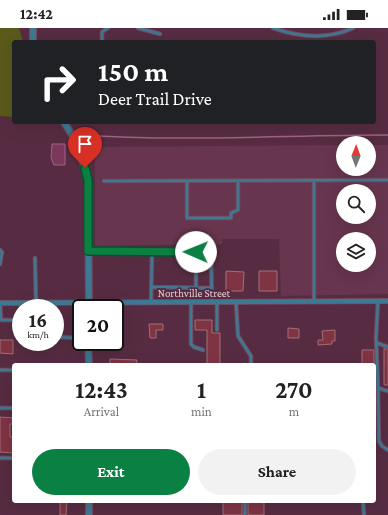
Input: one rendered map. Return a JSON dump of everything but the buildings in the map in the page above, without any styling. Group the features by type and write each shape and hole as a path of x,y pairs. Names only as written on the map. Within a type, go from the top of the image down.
{"street":[{"path":"33,28 34,40"},
{"path":"65,124 78,145 88,180 89,299"},
{"name":"Northville Street","path":"124,304 151,302 388,301"},
{"name":"Northville Street","path":"0,303 12,303"},
{"path":"88,351 89,363"},
{"path":"89,503 89,515"}],"lane":[{"path":"102,40 102,32 108,28"},
{"path":"138,28 160,34"},
{"path":"273,28 290,34 315,36 332,34 353,28"},
{"path":"104,181 238,182 388,180"},
{"path":"187,181 187,218 231,218 231,213 238,210 238,182"},
{"path":"314,181 314,301"},
{"path":"0,250 2,252 0,264"},
{"path":"88,251 211,253 212,288 217,330"},
{"path":"151,302 152,252"},
{"path":"196,252 196,288"},
{"path":"35,258 36,299"},
{"path":"152,288 212,288"},
{"path":"378,301 377,343 379,441 382,446 388,450"},
{"path":"191,302 191,344 194,348 203,350"},
{"path":"236,302 238,336 251,356 251,363"},
{"path":"0,303 0,320 12,320"},
{"path":"377,343 388,347"},
{"path":"0,370 12,370"},
{"path":"378,388 388,391"},
{"path":"0,408 12,408"},
{"path":"0,458 12,458"},
{"path":"245,503 245,515"},
{"path":"363,503 364,515"}],"shaded area":[{"path":"0,28 19,28 22,40 12,40 12,117 0,116"},
{"path":"52,144 65,144 65,165 54,165 51,158"},
{"path":"336,145 336,176 376,176 376,145 388,145 388,294 281,296 279,239 222,239 222,244 95,246 95,147"}],"waterway":[{"path":"80,135 157,138 388,135"}],"route":[{"path":"85,168 88,180 88,251 196,252"}]}
